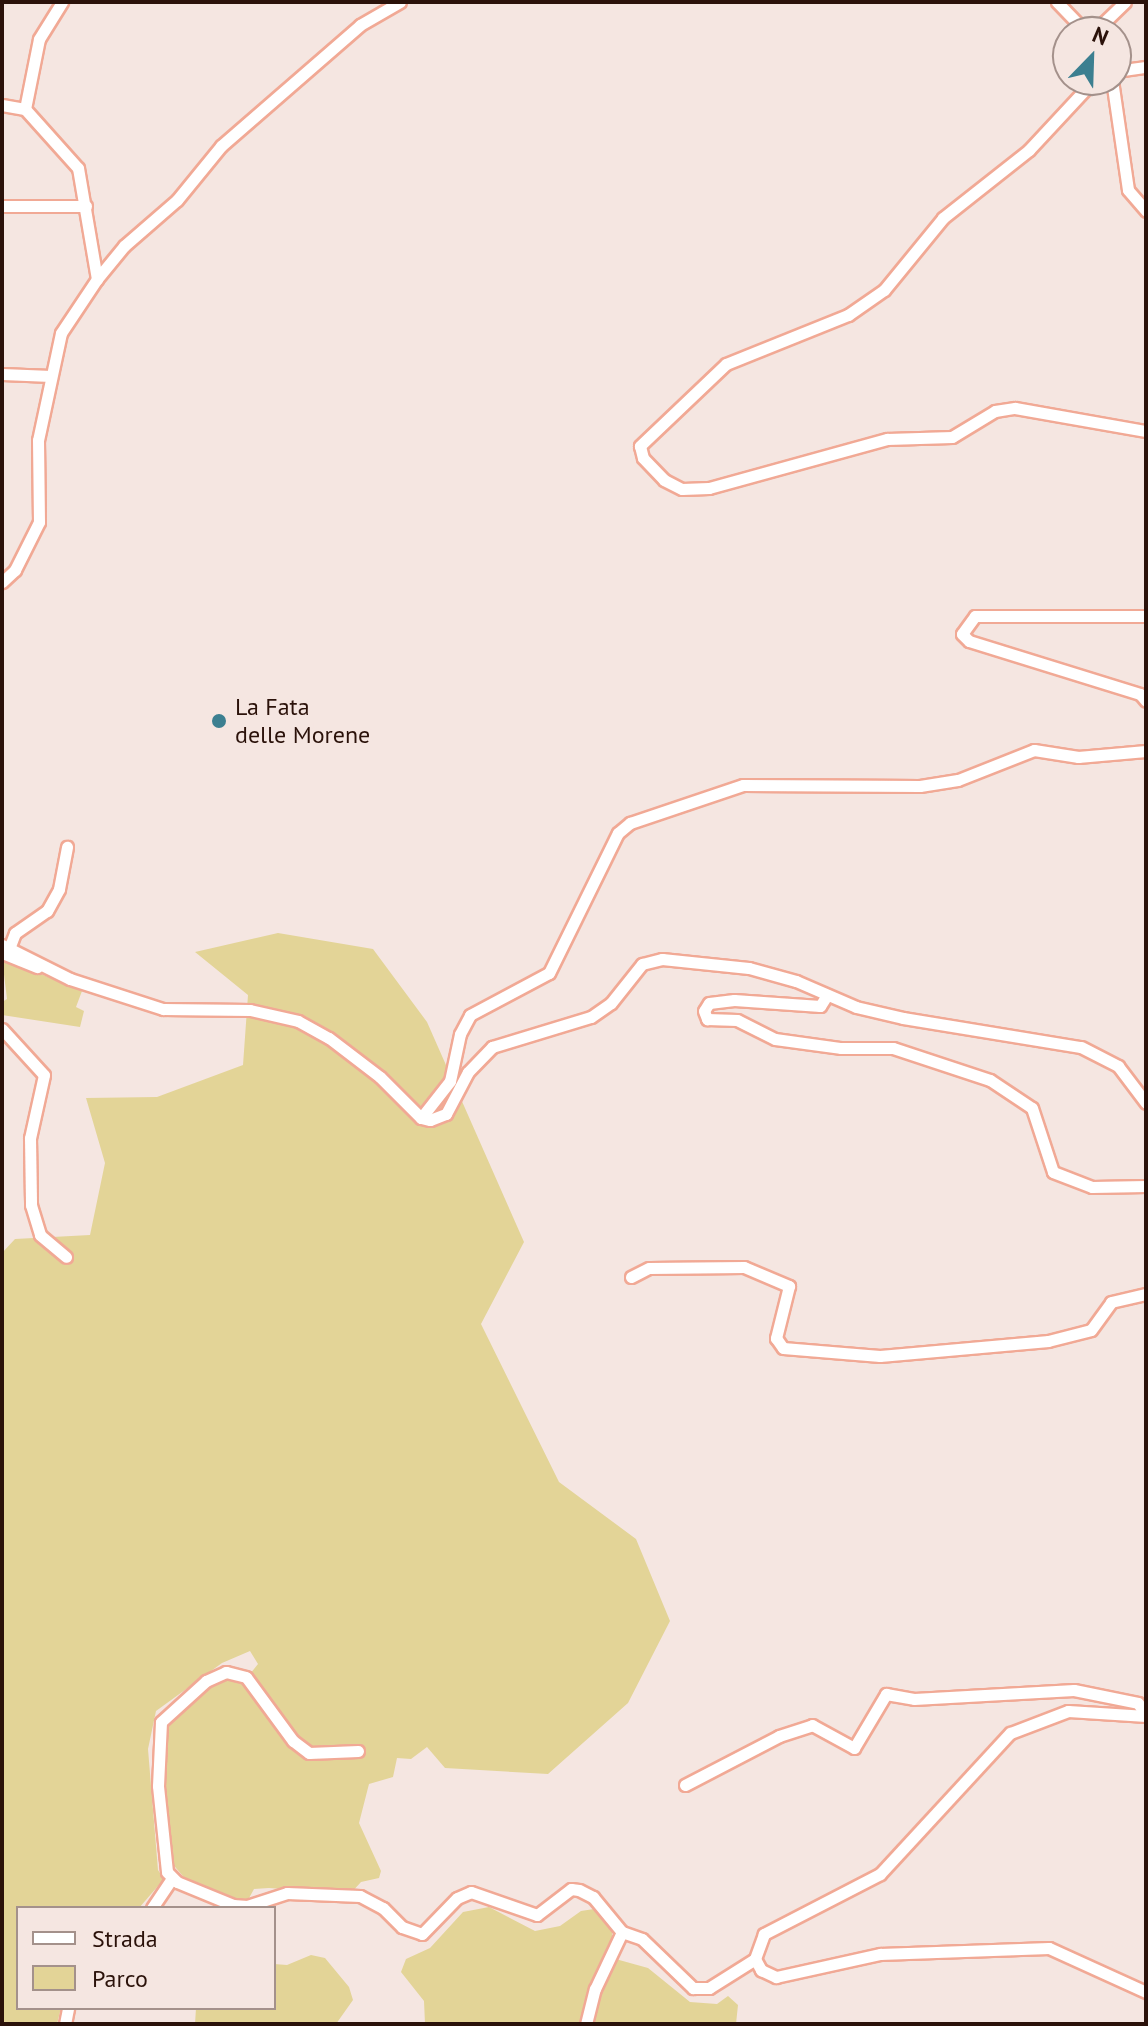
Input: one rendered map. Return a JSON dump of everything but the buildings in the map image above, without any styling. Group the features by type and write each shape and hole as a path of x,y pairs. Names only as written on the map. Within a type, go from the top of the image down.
{"street":[{"path":"25,109 39,39 62,2"},
{"path":"2,582 15,570 39,522 38,440 61,333 97,279 124,246 177,200 221,146 360,25 400,2"},
{"path":"1111,16 1125,2"},
{"path":"1079,96 1029,150 943,218 884,290 848,315 726,364 640,446 643,458 664,480 682,489 709,488 887,439 952,437 995,411 1015,408 1146,431"},
{"path":"1114,96 1128,190 1146,211"},
{"path":"2,105 25,109 78,168 97,279"},
{"path":"2,206 86,206"},
{"path":"2,374 51,376"},
{"path":"1146,616 975,616 962,634 969,641 1140,694 1146,701"},
{"path":"421,1118 450,1081 460,1034 470,1015 549,973 618,833 630,823 743,785 920,786 958,780 1034,750 1078,757 1146,751"},
{"path":"67,847 59,889 47,911 15,933 5,948 163,1009 250,1010 298,1021 380,1077 421,1118"},
{"path":"421,1118 446,1114 468,1072 492,1047 591,1017 611,1003 642,964 662,959 749,968 903,1018 1081,1047 1118,1066 1146,1103"},
{"path":"827,995 820,1006 734,1000 709,1003 704,1011 707,1019 737,1020 775,1039 841,1048 893,1048 990,1080 1032,1108 1053,1172 1092,1187 1146,1186"},
{"path":"2,1029 44,1075 30,1138 31,1205 40,1235 66,1257"},
{"path":"631,1277 649,1268 744,1267 789,1286 776,1338 783,1348 880,1356 1048,1341 1091,1330 1111,1302 1146,1294"},
{"path":"358,1751 309,1753 293,1741 246,1677 226,1672 206,1681 164,1717 159,1730 162,1845 172,1878 233,1905 247,1906 287,1893 360,1896 383,1908 402,1927 422,1934 457,1898 471,1892 537,1915 571,1889 579,1890 593,1897 622,1932 642,1939 693,1988 709,1988 755,1959 764,1934 880,1874 1010,1733 1068,1711 1146,1716"},
{"path":"685,1785 779,1736 812,1725 854,1748 886,1694 914,1699 1074,1690 1138,1703 1146,1716"},
{"path":"153,1906 172,1878"},
{"path":"586,2024 595,1989 622,1932"},
{"path":"755,1959 761,1970 776,1977 880,1954 1049,1948 1104,1969 1146,1992"}],"green space":[{"path":"278,933 373,949 427,1022 524,1242 481,1324 559,1482 636,1539 670,1621 628,1703 548,1774 445,1768 427,1747 411,1759 397,1758 393,1777 369,1784 359,1823 381,1871 379,1878 361,1882 350,1894 269,1888 254,1889 248,1900 235,1901 189,1883 169,1860 162,1798 165,1724 212,1683 250,1674 258,1664 250,1651 222,1663 156,1711 148,1749 158,1870 164,1879 141,1906 16,1906 16,2010 60,2010 57,2024 2,2024 2,1253 15,1239 90,1235 105,1163 86,1098 157,1097 243,1065 248,995 195,952"},
{"path":"2,958 82,991 76,1007 84,1011 80,1027 2,1015 2,1002 7,999"},
{"path":"489,1907 535,1931 560,1926 581,1911 594,1909 612,1931 612,1958 648,1968 690,2002 717,2004 728,1996 738,2005 736,2024 425,2024 424,2001 401,1972 406,1959 430,1948 463,1912"},
{"path":"311,1955 325,1958 349,1987 353,2000 336,2024 195,2024 196,2010 276,2010 276,1964 287,1965"}],"place":[{"name":"La Fata delle Morene","path":"219,721"}]}
